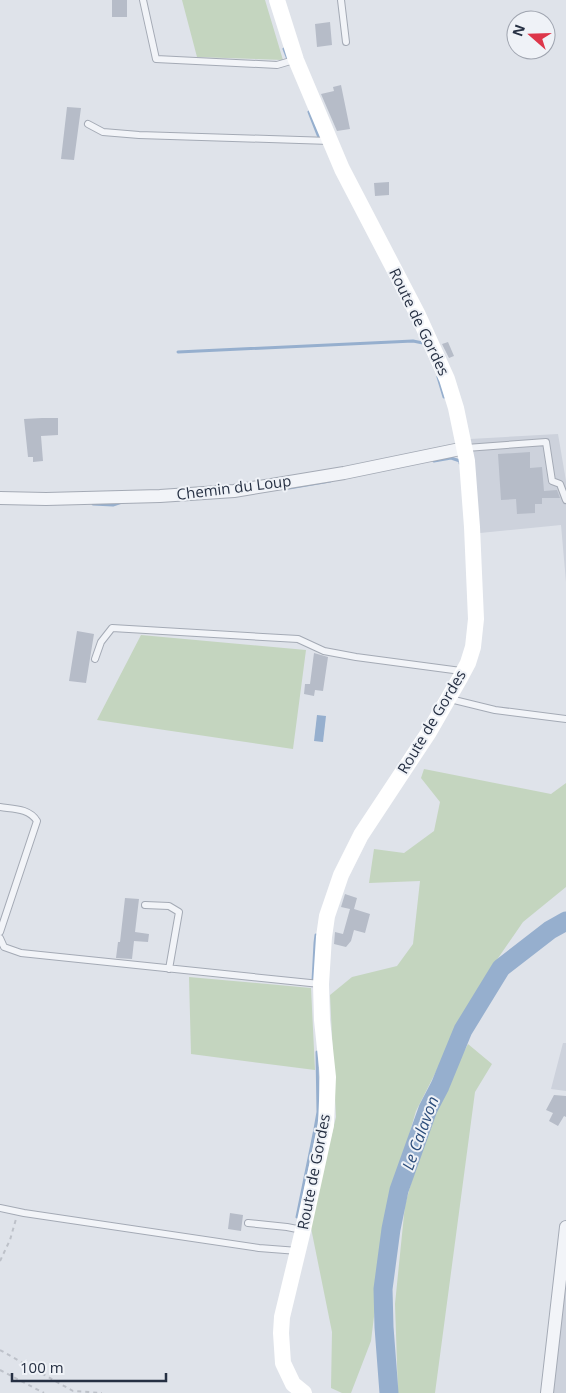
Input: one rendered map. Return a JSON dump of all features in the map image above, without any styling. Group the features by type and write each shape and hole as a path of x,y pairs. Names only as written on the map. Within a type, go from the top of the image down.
{"street":[{"name":"Route de Gordes","path":"277,0 296,60 342,169 418,315 444,371 456,408 465,448 472,527 476,619 473,647 464,671 429,732 361,835 341,875 328,916 324,937 321,984 322,1020 328,1077 326,1125 282,1317 280,1333 283,1363 293,1384 301,1392"},
{"name":"Chemin du Loup","path":"0,498 46,499 160,496 234,491 344,473 465,448"},
{"path":"547,1393 566,1226"}],"lane":[{"path":"143,0 156,59 277,65 296,60"},
{"path":"341,0 346,42"},
{"path":"88,124 104,132 139,135 330,141"},
{"path":"465,448 546,442 552,481 560,484 566,500"},
{"path":"95,658 101,642 112,628 298,639 324,651 464,671"},
{"path":"448,699 494,710 566,719"},
{"path":"0,807 25,810 34,815 37,820 0,932"},
{"path":"145,905 169,906 179,912 170,969"},
{"path":"0,938 4,947 21,953 321,984"},
{"path":"0,1208 259,1248 298,1250"},
{"path":"248,1223 303,1230"}],"path":[{"path":"0,1261 10,1240 18,1212"},
{"path":"0,1350 73,1391 102,1393"},
{"path":"0,1370 44,1393"}],"shaded area":[{"path":"558,434 566,481 566,582 561,525 480,533 470,439"},
{"path":"563,1043 566,1043 566,1091 551,1089"},
{"path":"566,1269 566,1393 552,1393"}],"green space":[{"path":"182,0 265,0 283,60 197,57"},
{"path":"141,635 306,650 293,749 97,720"},
{"path":"424,769 551,794 566,783 566,887 523,922 494,964 416,1111 387,1211 371,1341 351,1393 342,1393 331,1388 332,1332 310,1223 336,1117 330,995 352,977 397,966 413,944 420,881 369,883 374,849 404,853 434,831 440,802 421,778"},
{"path":"189,977 311,988 315,1070 191,1054"},
{"path":"468,1044 492,1064 475,1092 435,1393 398,1393 395,1304 405,1205 429,1118"}],"water":[{"path":"317,715 326,716 323,742 314,741"}],"building":[{"path":"112,0 127,0 127,17 112,17"},
{"path":"330,22 332,45 317,47 315,24"},
{"path":"341,85 350,129 337,131 321,94 334,91 333,87"},
{"path":"67,107 81,108 74,160 61,159"},
{"path":"389,182 389,195 375,196 374,183"},
{"path":"448,342 454,356 449,358 442,344"},
{"path":"58,418 58,435 41,436 43,461 33,462 33,457 28,457 24,419"},
{"path":"530,452 530,468 542,467 544,491 557,490 560,498 542,498 542,504 535,504 535,513 517,514 516,499 501,500 498,454"},
{"path":"77,631 94,634 86,683 69,681"},
{"path":"314,653 328,657 323,691 315,690 314,696 304,694 305,684 310,684"},
{"path":"345,894 357,898 354,909 370,914 365,933 354,930 351,941 346,947 334,944 335,932 343,934 350,909 341,907"},
{"path":"125,898 139,899 135,932 149,934 148,942 134,941 132,959 116,958 118,942 120,942"},
{"path":"554,1095 566,1096 566,1117 564,1116 558,1126 549,1121 553,1113 546,1110"},
{"path":"230,1213 243,1215 241,1231 228,1229"}],"waterway":[{"path":"284,49 289,62"},
{"path":"309,112 321,140"},
{"path":"178,352 413,341 423,343"},
{"path":"438,377 444,397"},
{"path":"434,461 451,458 460,461 460,463"},
{"path":"289,488 330,481"},
{"path":"93,504 113,505 122,502"},
{"name":"Le Calavon","path":"389,1393 383,1289 391,1229 399,1190 428,1109 440,1086 463,1030 501,968 550,930 566,921"},
{"path":"313,981 316,935"},
{"path":"297,1217 318,1112 317,1052"}]}
